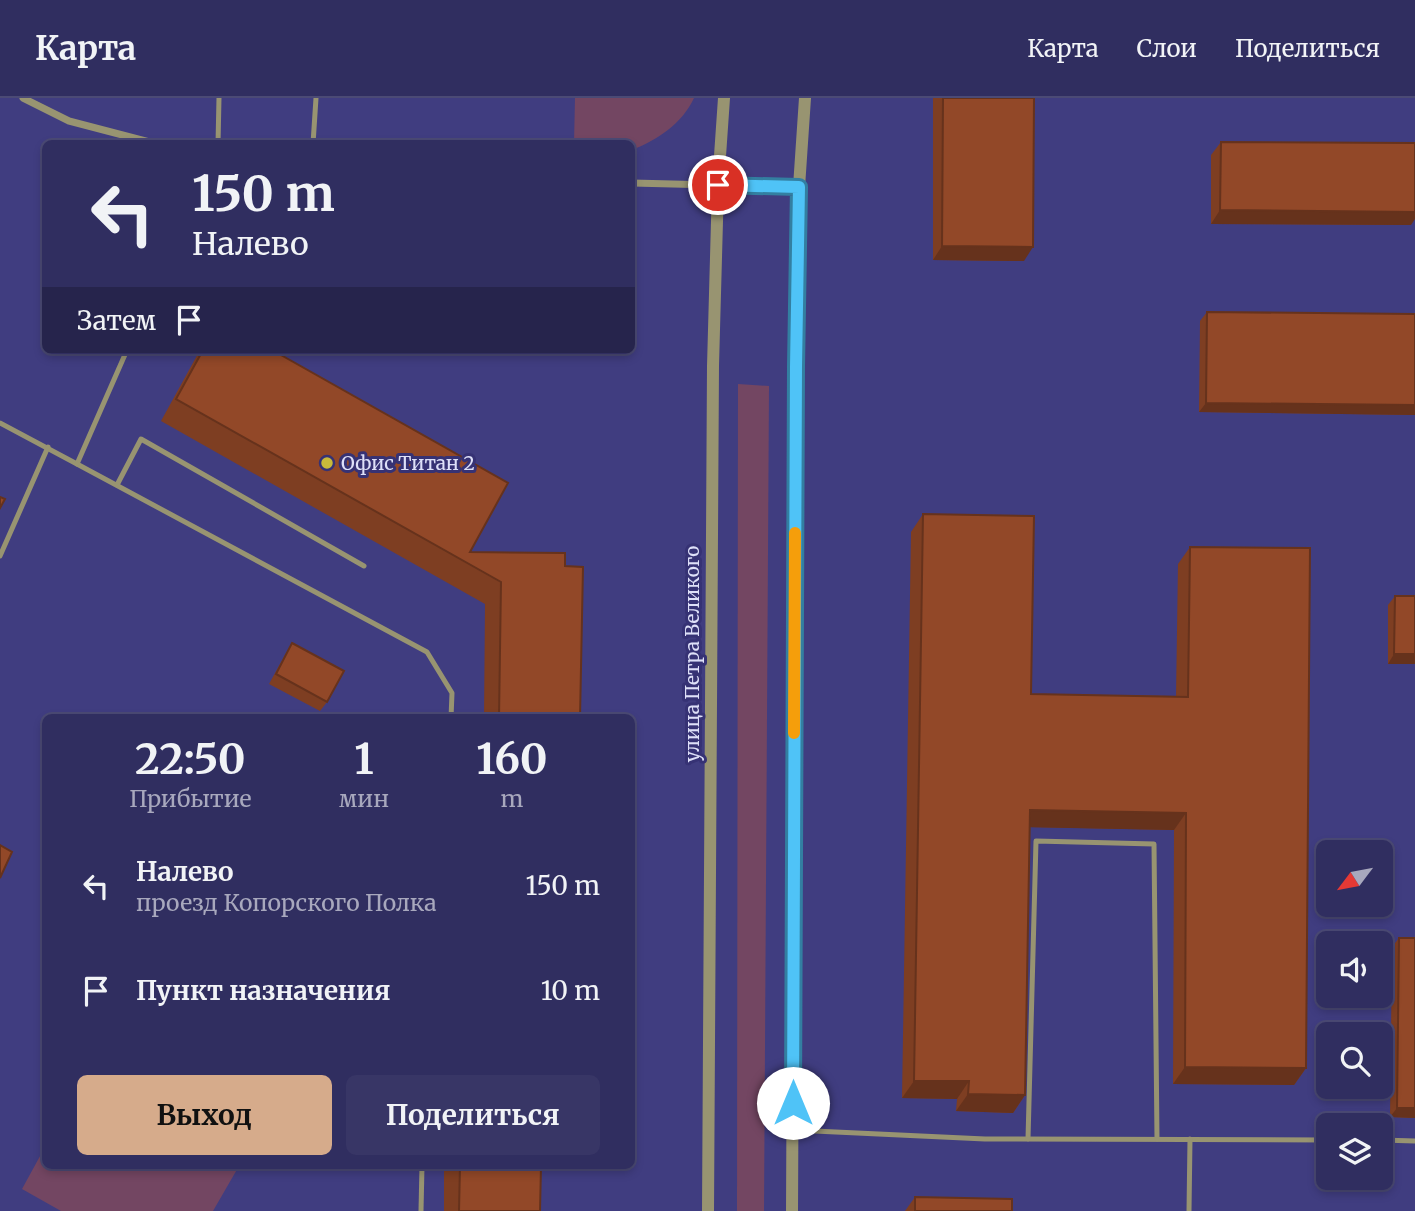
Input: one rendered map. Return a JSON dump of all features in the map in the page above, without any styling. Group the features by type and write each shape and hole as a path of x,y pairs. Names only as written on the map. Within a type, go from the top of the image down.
{"street":[{"path":"23,98 69,121 142,140"},
{"name":"улица Петра Великого","path":"708,1211 713,366 718,185 724,98"},
{"path":"792,1211 796,381 799,187 805,98"},
{"path":"635,183 799,187"}],"lane":[{"path":"218,140 219,98"},
{"path":"313,140 316,98"},
{"path":"77,464 125,354"},
{"path":"0,423 427,652 452,693 451,714"},
{"path":"117,485 141,439 364,566"},
{"path":"0,556 48,447"},
{"path":"1028,1139 1036,841 1154,844 1157,1139"},
{"path":"793,1130 1028,1139 1316,1140"},
{"path":"1189,1211 1190,1139"},
{"path":"1393,1140 1415,1141"},
{"path":"421,1211 422,1169"}],"shaded area":[{"path":"575,98 694,98 683,116 668,130 635,149 635,140 574,140"},
{"path":"738,384 769,386 764,1211 737,1211"},
{"path":"42,1152 42,1169 237,1169 213,1211 61,1211 22,1189"}],"building":[{"path":"943,98 1034,98 1033,247 942,246"},
{"path":"1221,142 1415,143 1415,212 1220,210"},
{"path":"1207,312 1415,314 1415,405 1206,403"},
{"path":"201,354 279,354 508,483 470,552 565,553 565,566 583,567 580,714 499,714 501,582 176,399"},
{"path":"923,514 1034,516 1031,694 1188,697 1190,547 1310,548 1306,1068 1185,1067 1186,813 1030,810 1025,1095 968,1094 969,1081 914,1081"},
{"path":"1395,596 1415,596 1415,654 1394,654"},
{"path":"292,643 344,671 327,702 276,674"},
{"path":"0,845 12,852 0,878"},
{"path":"1399,938 1415,938 1415,1108 1397,1108"},
{"path":"460,1169 541,1169 540,1211 459,1211"},
{"path":"915,1197 1012,1199 1012,1211 915,1211"}],"slow traffic":[{"path":"794,733 795,533"}],"place":[{"name":"Офис Титан 2","path":"327,463"}],"route":[{"path":"718,185 799,187 793,1103"}]}
